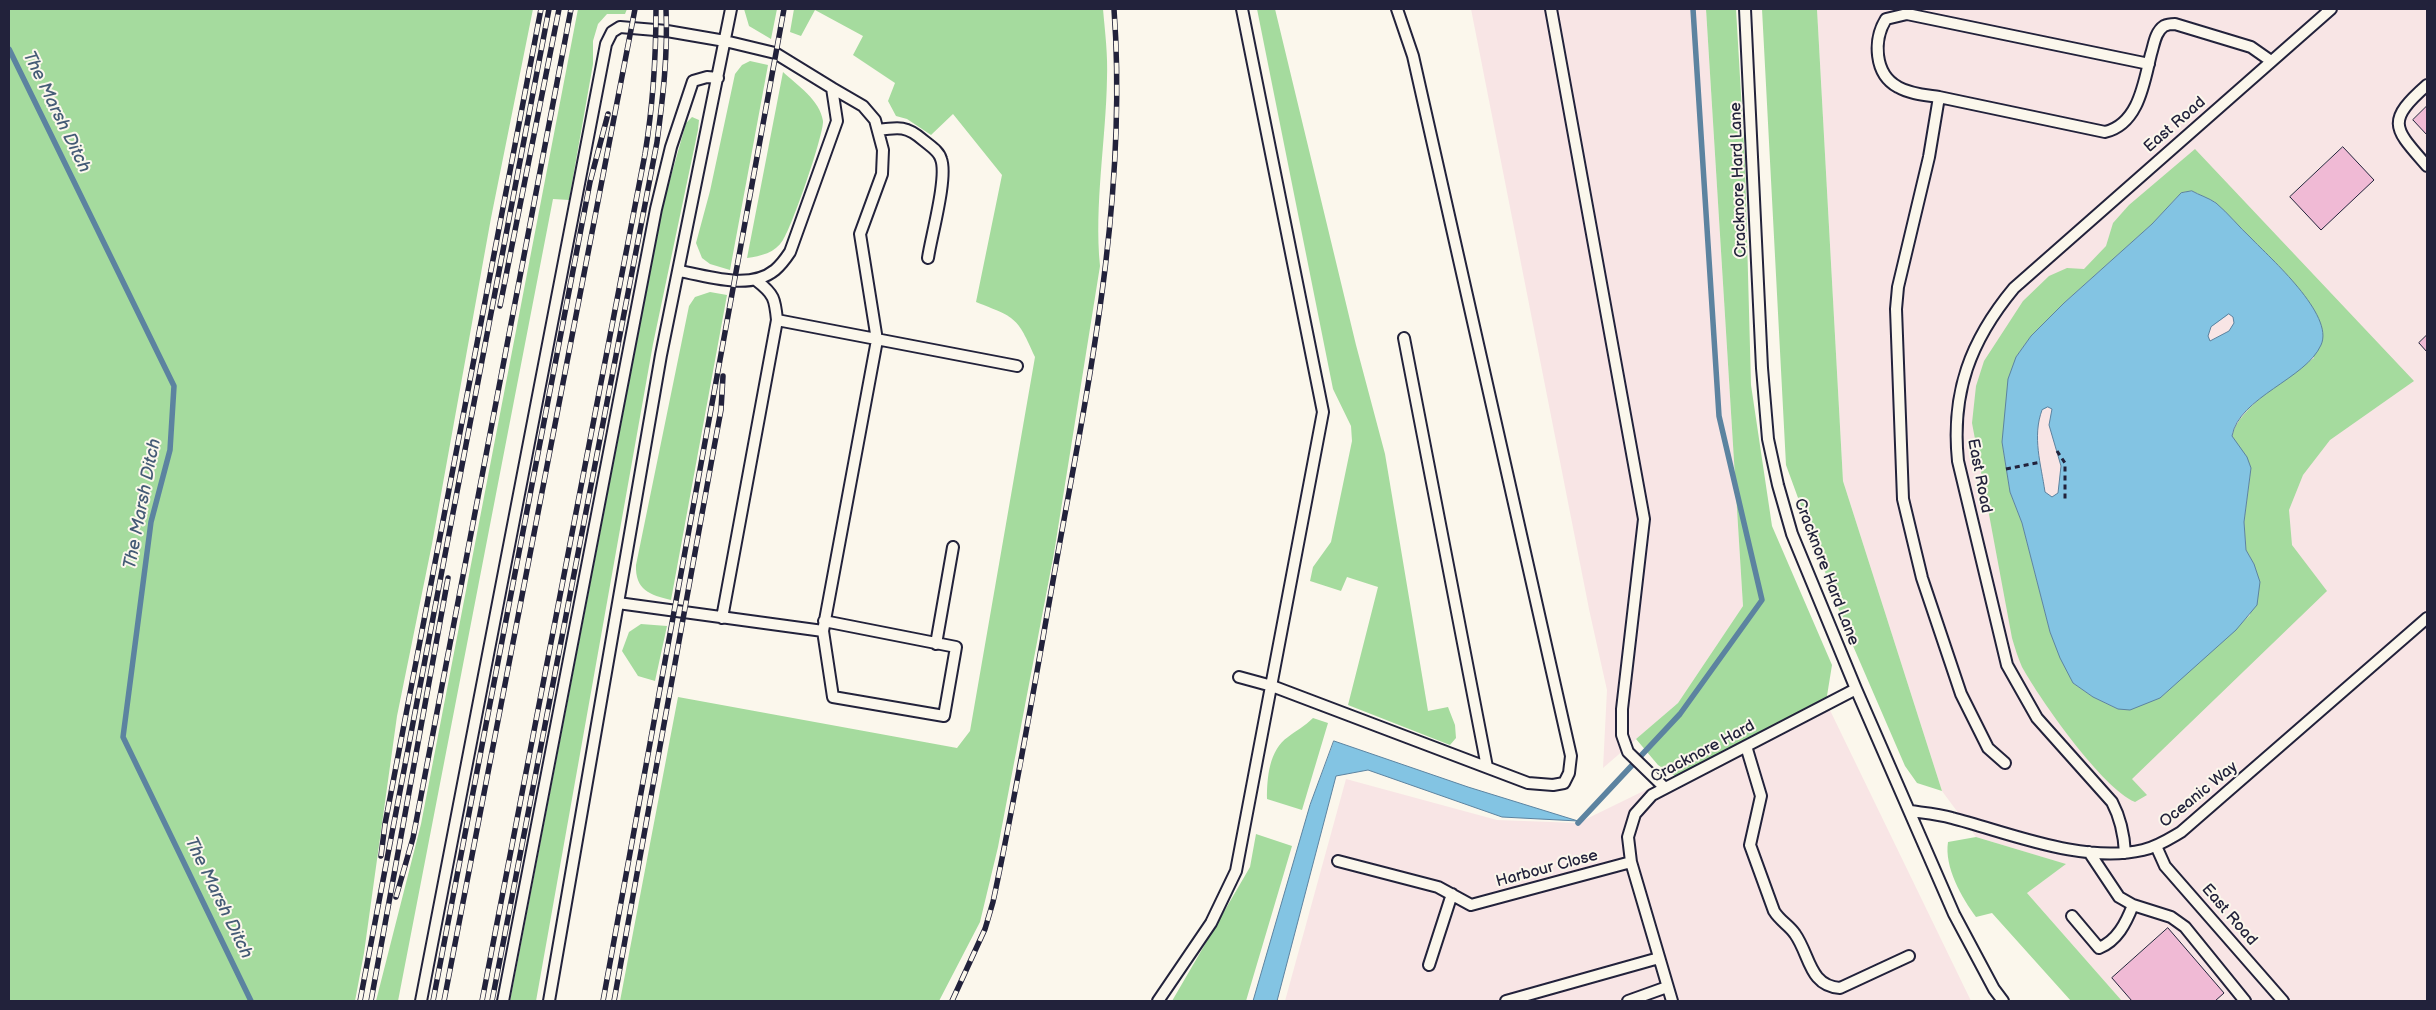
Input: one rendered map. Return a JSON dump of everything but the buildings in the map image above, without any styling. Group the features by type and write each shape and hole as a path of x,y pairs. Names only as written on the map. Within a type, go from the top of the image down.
{"lane":[{"path":"549,1001 661,355 731,9"},
{"path":"1158,1001 1211,923 1236,870 1323,412 1242,9"},
{"path":"1238,677 1272,686 1528,783 1553,785 1564,783 1569,773 1571,756 1415,65 1397,9"},
{"path":"1551,9 1644,519 1622,708 1622,735 1628,752 1665,788"},
{"name":"Cracknore Hard Lane","path":"1745,9 1762,368 1768,439 1778,485 1792,534 1856,689 1954,914 2003,1001"},
{"name":"East Road","path":"2125,853 2124,833 2119,815 2112,802 2037,718 2007,665 1958,461 1956,434 1959,400 1967,365 1980,335 1995,311 2014,288 2331,9"},
{"path":"2149,64 1907,14 1887,14 1877,42 1878,60 1889,81 1904,90 2106,132 2116,130 2123,124 2136,106 2149,64 2155,38 2164,26 2175,24 2251,47 2271,61"},
{"path":"421,1001 606,44 612,32 620,27 631,27 725,41 776,53 863,106 875,120 883,150 882,174 860,234 877,340 824,626 833,698 944,716 956,648 824,626 722,618 618,603"},
{"path":"503,1001 656,209 670,147 693,81 707,77 718,78"},
{"path":"2427,85 2400,114 2400,128 2402,137 2427,166"},
{"path":"679,271 734,280 757,281 776,270 790,252 837,121 832,88"},
{"path":"1939,98 1929,156 1898,287 1896,309 1903,498 1922,578 1961,694 1988,748 2005,763"},
{"path":"878,130 904,128 917,135 939,154 942,162 942,183 928,258"},
{"path":"722,618 777,320 775,301 770,291 757,281"},
{"path":"777,320 1017,366"},
{"path":"1404,338 1487,767"},
{"path":"936,644 953,547"},
{"name":"Oceanic Way","path":"1910,811 1949,817 2036,842 2089,852 2125,853 2156,846 2181,832 2427,618"},
{"name":"Cracknore Hard","path":"1672,1001 1631,862 1628,837 1635,814 1652,796 1665,788 1856,689"},
{"path":"1746,746 1761,796 1750,845 1774,911 1778,919 1792,929 1800,940 1816,979 1830,988 1840,988 1909,956"},
{"name":"East Road","path":"2156,846 2165,866 2283,1001"},
{"path":"2089,852 2119,898 2133,906 2171,917 2185,927 2245,1001"},
{"path":"1338,861 1438,887 1452,894 1429,965"},
{"name":"Harbour Close","path":"1452,894 1471,905 1631,862"},
{"path":"2072,916 2099,948 2107,944 2117,934 2126,922 2133,906"},
{"path":"1506,1001 1659,958"},
{"path":"1628,1001 1667,987"}],"path":[{"path":"2057,451 2065,463 2065,500"},
{"path":"2006,469 2041,462"}],"shaded area":[{"path":"1471,9 1706,9 1743,606 1678,703 1603,768 1607,690 1589,609"},
{"path":"1817,9 2427,9 2427,1001 2122,1001 2027,893 2065,864 1976,837 1942,791 1843,481"},
{"path":"1826,702 1971,1001 1285,1001 1346,779 1497,820 1578,823"}],"green space":[{"path":"9,9 533,9 491,218 432,544 397,716 364,953 355,1001 9,1001"},
{"path":"578,9 627,9 625,14 607,14 598,24 593,41 593,64 569,200 553,199 398,1001 376,1001 421,824"},
{"path":"744,9 777,9 771,39 749,26"},
{"path":"794,9 1103,9 1107,69 1098,220 1100,266 1054,553 998,847 980,922 939,1001 620,1001 678,697 957,748 970,731 1035,357 1024,333 1014,320 976,302 1002,175 953,114 931,135 907,119 896,116 888,101 895,83 853,55 863,36 815,10 801,36 790,32"},
{"path":"1257,9 1275,9 1356,345 1385,454 1428,711 1448,707 1455,725 1456,738 1450,745 1348,705 1378,587 1347,577 1341,591 1310,581 1313,567 1331,542 1352,441 1351,426 1333,389"},
{"path":"1706,9 1736,9 1745,163 1751,385 1772,526 1832,665 1826,702 1675,776 1658,765 1636,739 1678,703 1743,606"},
{"path":"1762,9 1817,9 1843,481 1942,791 1917,783 1905,766 1847,632 1786,465"},
{"path":"750,61 768,65 730,270 710,264 702,258 696,243 710,191 735,74 742,65"},
{"path":"783,72 813,100 821,113 822,129 800,200 783,240 772,251 747,258"},
{"path":"692,117 699,120 698,130 653,344 536,1001 510,1001 664,201 686,123"},
{"path":"2195,149 2414,381 2330,440 2303,475 2289,510 2292,545 2327,591 2132,779 2147,795 2135,802 2121,794 2106,780 2073,742 2022,667 2012,638 1972,423 1976,386 1984,361 2023,301 2049,276 2067,268 2084,269 2106,246 2113,223 2129,205","holes":["2192,191 2215,202 2277,264 2300,291 2314,358 2254,403 2236,425 2232,436 2251,468 2244,522 2246,550 2254,564 2250,615 2160,698 2118,709 2093,697 2073,683 2050,632 2022,523 2010,492 2002,442 2016,357 2031,336 2064,303 2152,224 2181,193"]},
{"path":"710,292 727,295 671,600 650,593 641,586 636,573 636,565 689,306 695,297"},
{"path":"641,624 667,626 655,681 638,676 622,651 629,632"},
{"path":"1313,718 1328,723 1302,810 1267,799 1270,765 1277,749 1288,737"},
{"path":"1256,834 1292,846 1246,1001 1172,1001 1250,867"},
{"path":"1976,837 2066,864 2027,893 2122,1001 2071,1001 1992,913 1976,917 1955,882 1947,852 1948,842"}],"water":[{"path":"2192,191 2213,201 2225,211 2298,288 2319,318 2323,333 2321,345 2313,357 2302,368 2247,410 2237,422 2232,436 2247,457 2251,468 2244,522 2246,550 2254,564 2260,582 2257,605 2236,630 2160,698 2130,710 2118,709 2093,697 2073,683 2060,658 2050,632 2022,523 2010,492 2002,442 2008,379 2016,357 2031,336 2064,303 2152,224 2181,193","holes":["2229,314 2233,317 2234,323 2229,331 2210,341 2208,336 2211,327","2048,407 2052,409 2049,425 2061,466 2058,493 2052,497 2045,492 2038,440 2039,420 2042,410"]},
{"path":"1334,741 1468,787 1578,821 1502,817 1368,770 1336,776 1277,1001 1253,1001 1310,805"}],"waterway":[{"path":"1578,823 1680,714 1762,600 1719,416 1693,9"},
{"name":"The Marsh Ditch","path":"9,49 174,386 170,450 151,522 123,737 251,1001"}],"railway":[{"path":"381,856 385,824 541,9"},
{"path":"360,1001 549,9"},
{"path":"500,306 559,9"},
{"path":"396,897 413,838 571,9"},
{"path":"444,1001 635,9"},
{"path":"482,1001 645,154 654,82 656,9"},
{"path":"492,1001 657,142 664,76 666,9"},
{"path":"603,1001 784,9"},
{"path":"952,1001 985,929 993,902 1020,765 1085,405 1104,274 1116,142 1117,76 1114,9"},
{"path":"433,1001 590,182 608,114"},
{"path":"614,1001 721,410 723,376"},
{"path":"371,1001 448,578"}]}
